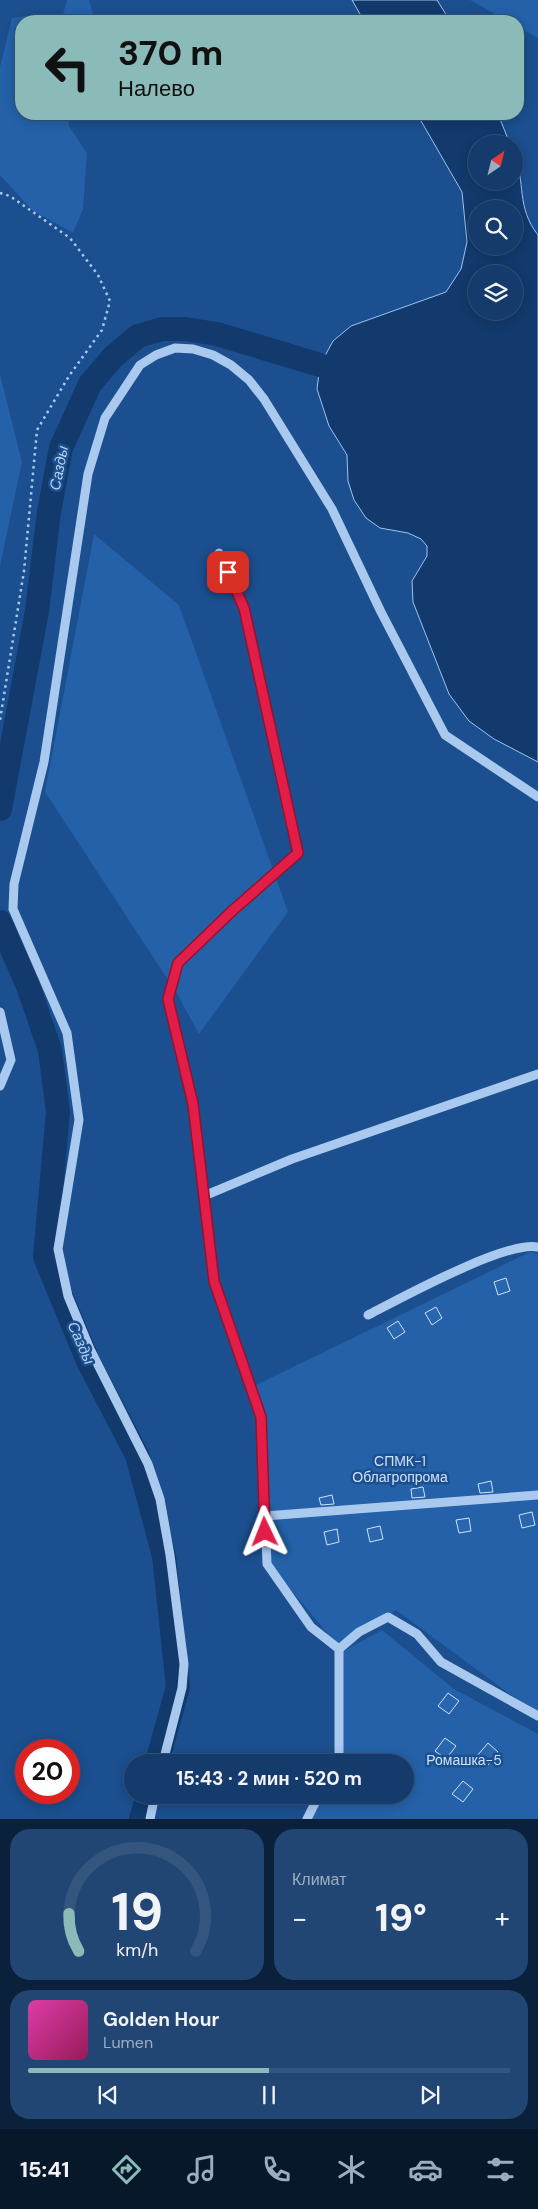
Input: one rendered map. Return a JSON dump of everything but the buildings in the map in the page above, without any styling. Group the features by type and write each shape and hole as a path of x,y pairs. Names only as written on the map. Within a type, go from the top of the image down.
{"street":[{"path":"165,1754 182,1688 184,1664 170,1555 160,1499 148,1464 90,1349 68,1296 58,1249 79,1120 70,1052 67,1033 13,909 14,884 44,762 88,474 105,418 140,365 156,355 175,348 193,349 213,355 231,365 249,380 264,399 332,509 445,735 538,797"},
{"path":"219,554 244,608 298,853 232,911 178,963 168,999 193,1104 214,1281 261,1417 266,1564 311,1627 339,1649"},
{"path":"0,1012 10,1060 0,1086"},
{"path":"204,1196 292,1159 538,1074"},
{"path":"368,1316 426,1284 504,1252 538,1247"},
{"path":"265,1516 538,1495"},
{"path":"339,1754 339,1649 359,1632 388,1617 417,1634 441,1662 538,1716"},
{"path":"150,1819 153,1804"},
{"path":"307,1819 314,1804"}],"path":[{"path":"0,193 10,196 70,238 98,275 110,301 102,330 68,376 37,430 24,571 0,720"}],"green space":[{"path":"67,0 89,0 93,15 63,15"},
{"path":"470,0 538,0 538,38 524,30 524,15 496,15"},
{"path":"12,18 15,18 15,120 68,120 69,126 87,153 83,209 73,233 32,210 0,175 0,67"},
{"path":"0,374 22,462 0,566"},
{"path":"94,534 179,605 288,912 199,1034 176,992 45,792"},
{"name":"СПМК-1 Облагропрома","path":"530,1252 538,1254 538,1715 396,1610 339,1647 269,1564 256,1385"},
{"name":"Ромашка-5","path":"382,1630 454,1689 538,1734 538,1819 307,1819 315,1804 414,1804 414,1754 339,1754 342,1652"}],"shaded area":[{"path":"352,0 437,0 446,15 361,15"},
{"path":"420,120 500,120 506,135 468,135 468,190 522,190 527,215 538,235 538,762 494,739 469,721 449,694 413,602 412,581 427,556 427,546 421,539 408,533 380,528 366,518 354,500 348,481 347,455 329,426 317,389 320,365 333,341 351,326 446,292 461,269 467,242 462,192"}],"waterway":[{"name":"Сазды","path":"0,809 37,611 49,512 61,448 90,384 113,357 138,336 162,329 185,329 217,334 320,365"},
{"name":"Сазды","path":"0,922 28,986 50,1050 58,1112 45,1257 88,1361 137,1455 164,1556 178,1687 159,1754"},
{"name":"Сазды","path":"141,1819 145,1804"}],"route":[{"path":"228,572 244,608 298,853 232,911 178,963 168,999 193,1104 214,1281 261,1417 265,1532"}]}
